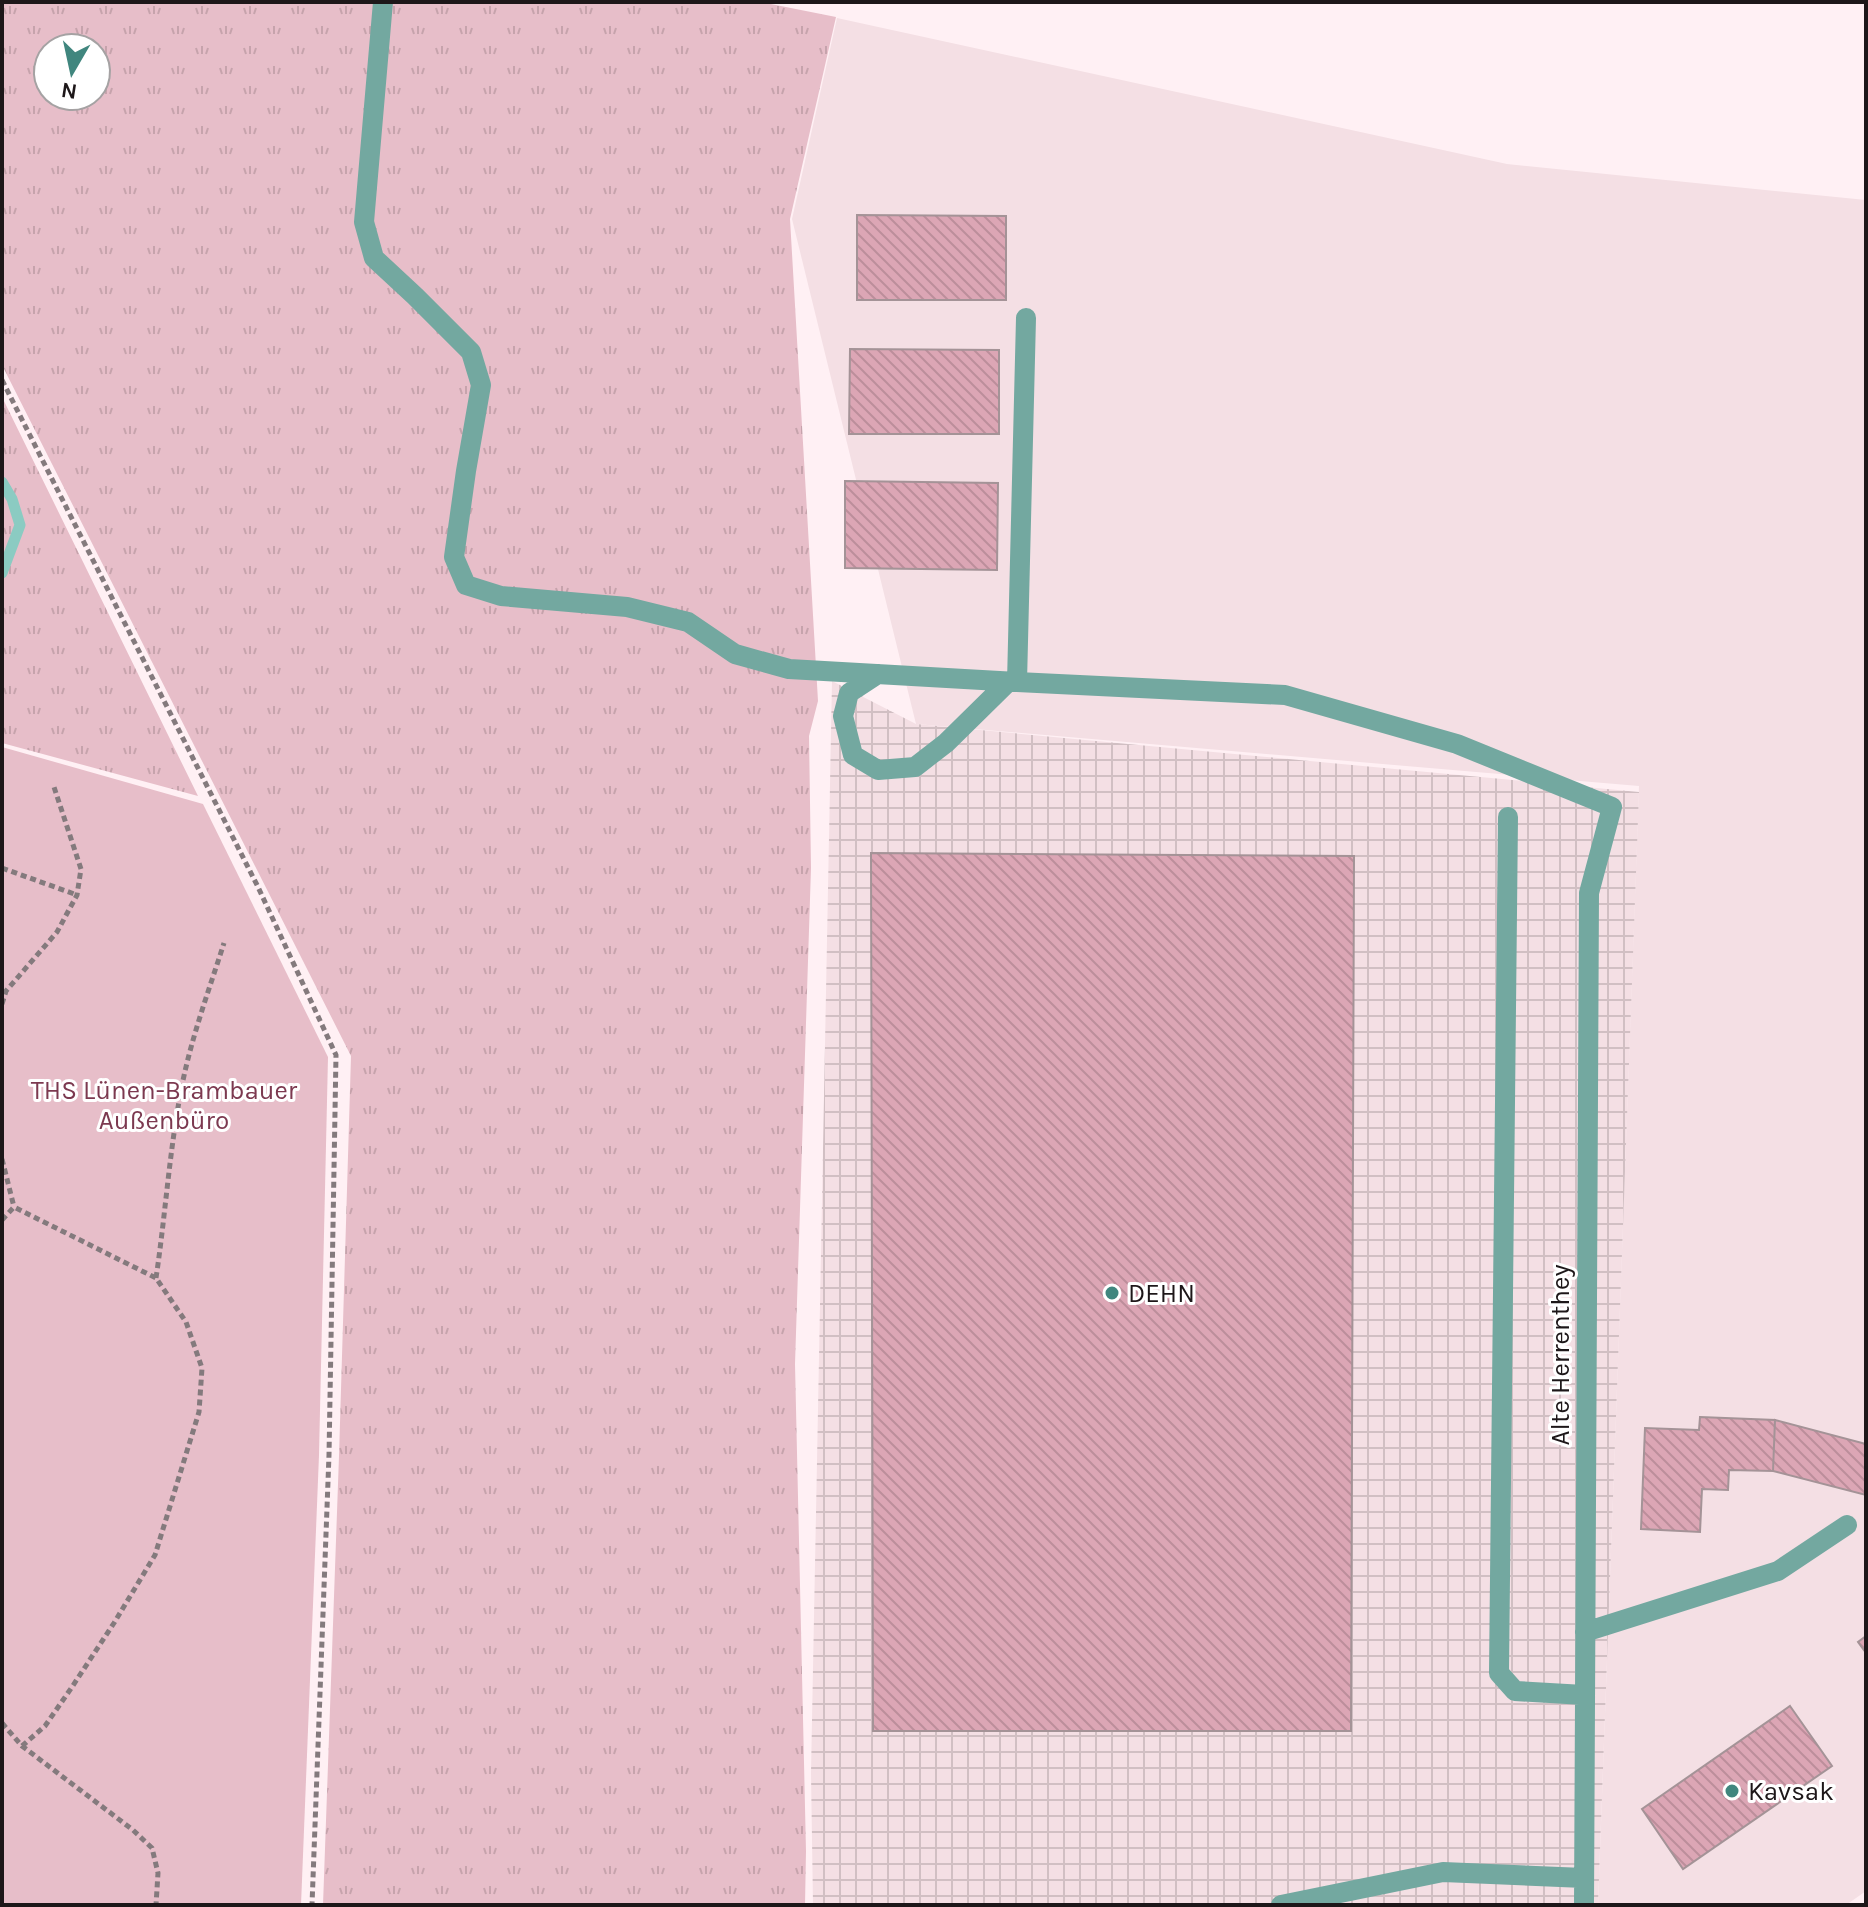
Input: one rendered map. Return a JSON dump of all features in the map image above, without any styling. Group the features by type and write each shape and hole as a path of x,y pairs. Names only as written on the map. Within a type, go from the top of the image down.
{"street":[{"path":"383,2 364,222 374,258 471,352 481,385 454,557 466,585 501,596 627,607 673,618 688,622 735,654 789,669 1012,682"},
{"path":"878,674 849,693 843,716 853,755 878,770 915,767 1012,682 1026,318"},
{"name":"Alte Herrenthey","path":"1012,682 1285,695 1457,744 1612,807 1589,893 1584,1905"},
{"path":"1508,817 1499,1673 1515,1691 1584,1695"},
{"path":"1585,1632 1778,1571 1847,1525"},
{"path":"1281,1905 1443,1872 1584,1878"}],"path":[{"path":"2,380 251,873 336,1055 329,1455 312,1905"},
{"path":"2,1004 6,991 57,932 77,895 81,869 53,784"},
{"path":"2,868 77,895"},
{"path":"156,1278 180,1093 197,1025 224,943"},
{"path":"2,1159 14,1207 156,1278 186,1322 202,1368 199,1412 155,1555 45,1726 22,1746"},
{"path":"2,1220 14,1207"},
{"path":"2,1723 22,1746 133,1830 152,1848 158,1873 156,1905"}],"shaded area":[{"path":"837,18 1507,164 1866,200 1866,1891 1846,1905 1598,1905 1639,786 916,724 792,219"},
{"path":"832,681 916,724 1639,792 1598,1905 813,1905 811,1773"}],"green space":[{"path":"2,2 761,2 836,17 790,219 818,701 809,736 811,868 795,1364 805,1905 323,1905 351,1056 2,365"},
{"path":"2,397 198,796 2,743"},
{"name":"THS Lünen-Brambauer Außenbüro","path":"2,747 203,804 328,1057 319,1455 301,1905 2,1905"}],"building":[{"path":"857,215 1006,216 1006,300 857,300"},
{"path":"850,349 999,350 999,434 849,434"},
{"path":"845,481 998,483 997,570 845,568"},
{"name":"DEHN","path":"871,853 1354,856 1351,1731 873,1731"},
{"path":"1700,1417 1775,1420 1773,1471 1729,1470 1728,1490 1702,1489 1700,1532 1641,1529 1645,1428 1699,1430"},
{"path":"1775,1420 1866,1444 1866,1495 1773,1471"},
{"path":"1866,1636 1866,1653 1858,1642"},
{"path":"1790,1706 1832,1766 1683,1869 1642,1809"}],"waterway":[{"path":"2,482 12,499 20,525 2,573"}],"place":[{"name":"DEHN","path":"1112,1293"},
{"name":"Kavsak","path":"1732,1791"}]}
